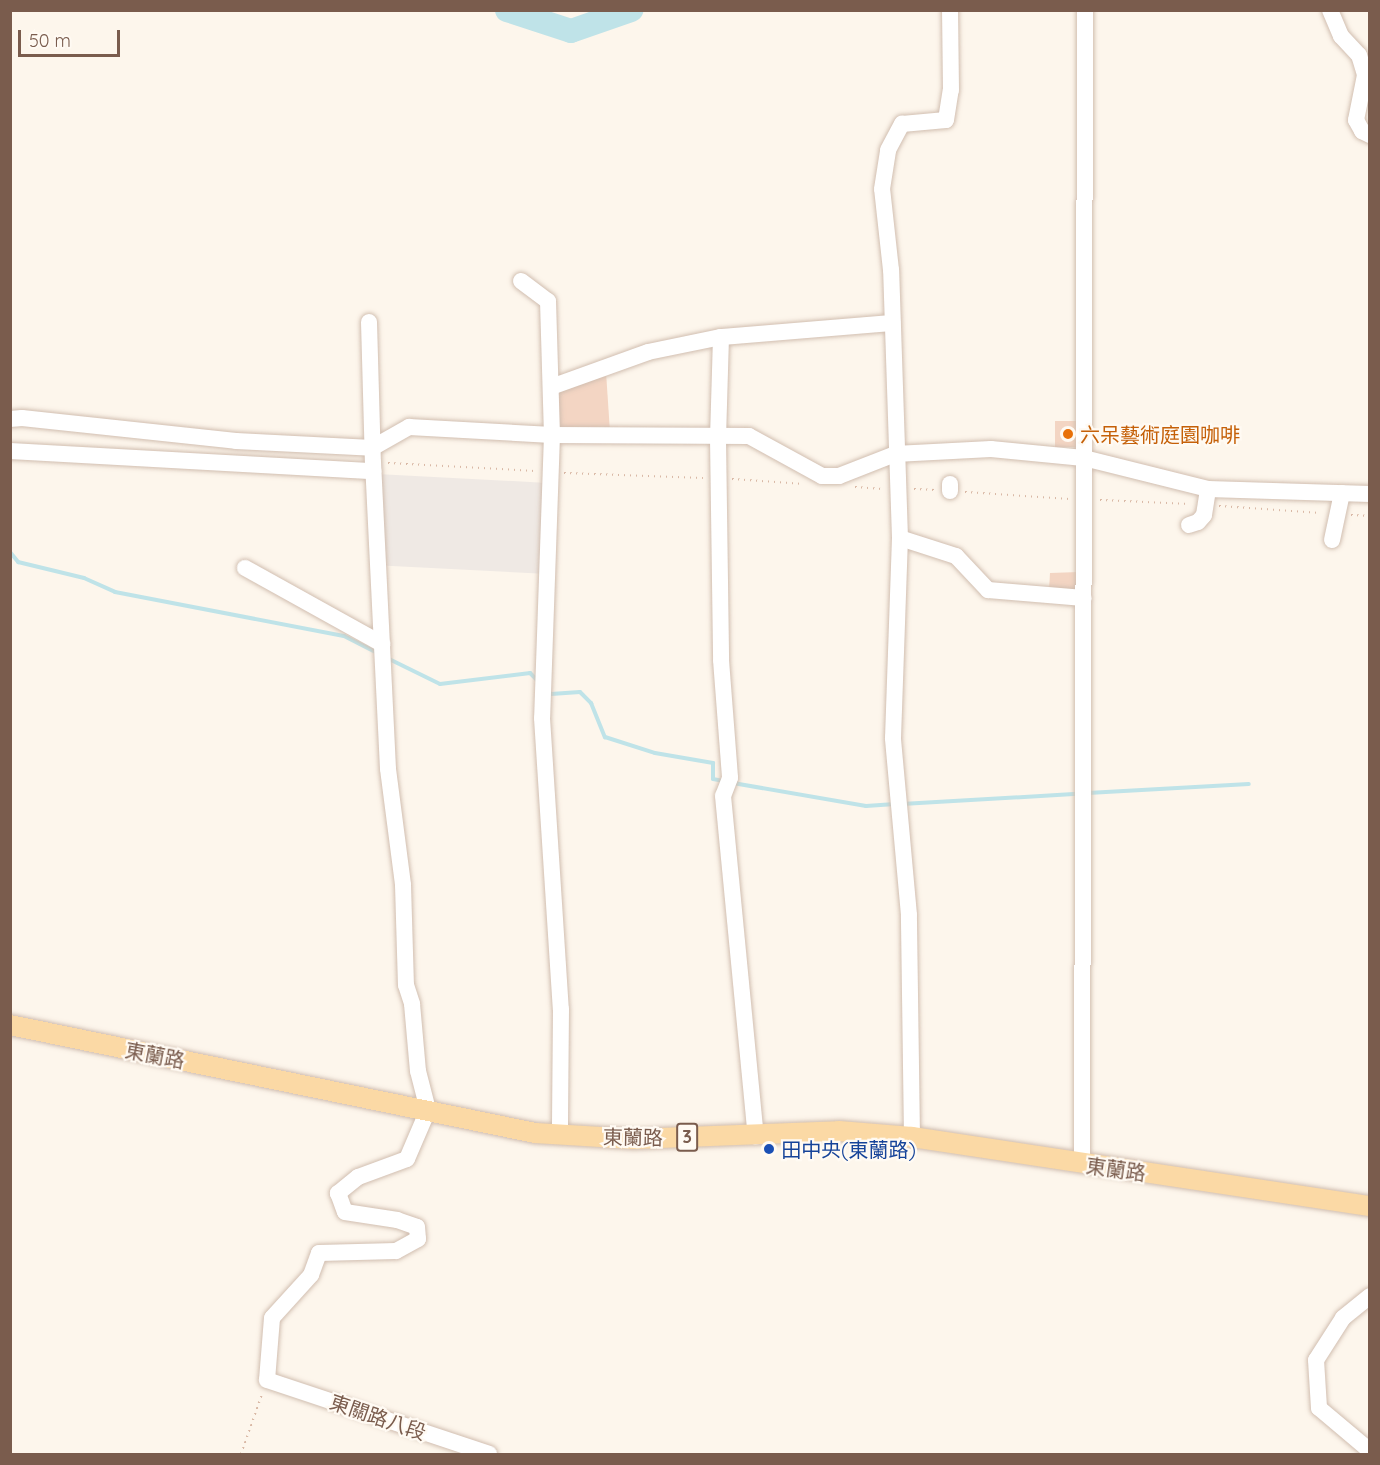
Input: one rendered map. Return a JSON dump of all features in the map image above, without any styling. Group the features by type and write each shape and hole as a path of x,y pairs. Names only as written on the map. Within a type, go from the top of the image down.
{"main road":[{"name":"東蘭路","path":"10,1025 535,1133 634,1138 756,1136 839,1131 912,1137 1370,1206"}],"street":[{"path":"912,1137 909,915 893,738 900,538 895,454 891,270 882,189 888,150 902,124 946,120 951,90 950,10"},
{"path":"1082,1164 1085,10"},
{"path":"1330,10 1341,36 1359,55 1365,75 1356,120 1362,131 1370,135"},
{"path":"521,280 548,301 552,435 542,718 561,1009 560,1135"},
{"path":"267,1380 272,1317 311,1275 319,1253 396,1251 418,1239 417,1227 397,1220 345,1212 338,1193 358,1177 407,1159 428,1110 418,1071 412,1004 406,985 403,885 388,769 373,461 369,321"},
{"path":"551,387 648,352 721,337 892,323"},
{"path":"721,337 718,438 721,660 730,778 723,796 756,1136"},
{"path":"10,419 22,418 236,448 373,461"},
{"path":"10,451 373,461 409,427 552,435 718,438 749,436 822,476 839,476 895,454 992,449 1084,458 1207,497 1370,494"},
{"path":"1332,540 1342,493"},
{"path":"1190,525 1198,522 1204,515 1207,497"},
{"path":"900,538 956,556 988,590 1084,598"},
{"path":"246,568 382,644"},
{"path":"1370,1296 1343,1318 1316,1360 1319,1408 1370,1451"},
{"name":"東關路八段","path":"267,1380 489,1455"}],"path":[{"path":"373,461 814,484"},
{"path":"849,487 885,489"},
{"path":"908,489 950,487 1083,499 1207,497 1370,516"},
{"path":"241,1455 267,1380"}],"shaded area":[{"path":"377,474 548,483 543,574 372,565"}],"building":[{"path":"606,372 610,432 556,430 554,391"},
{"name":"六呆藝術庭園咖啡","path":"1055,421 1081,421 1081,447 1055,447"},
{"path":"1079,572 1080,594 1049,591 1050,573"}],"waterway":[{"path":"507,10 571,31 631,10"},
{"path":"10,552 18,562 84,578 115,592 344,636 378,653"},
{"path":"387,658 440,684 530,673 538,681"},
{"path":"548,691 551,694 580,692 591,703 605,737 655,753 713,763 713,779 723,781"},
{"path":"733,783 866,806 895,804"},
{"path":"1088,793 1249,784"},
{"path":"902,804 1078,794"}],"place":[{"name":"六呆藝術庭園咖啡","path":"1068,434"},
{"name":"田中央(東蘭路)","path":"769,1149"}]}
